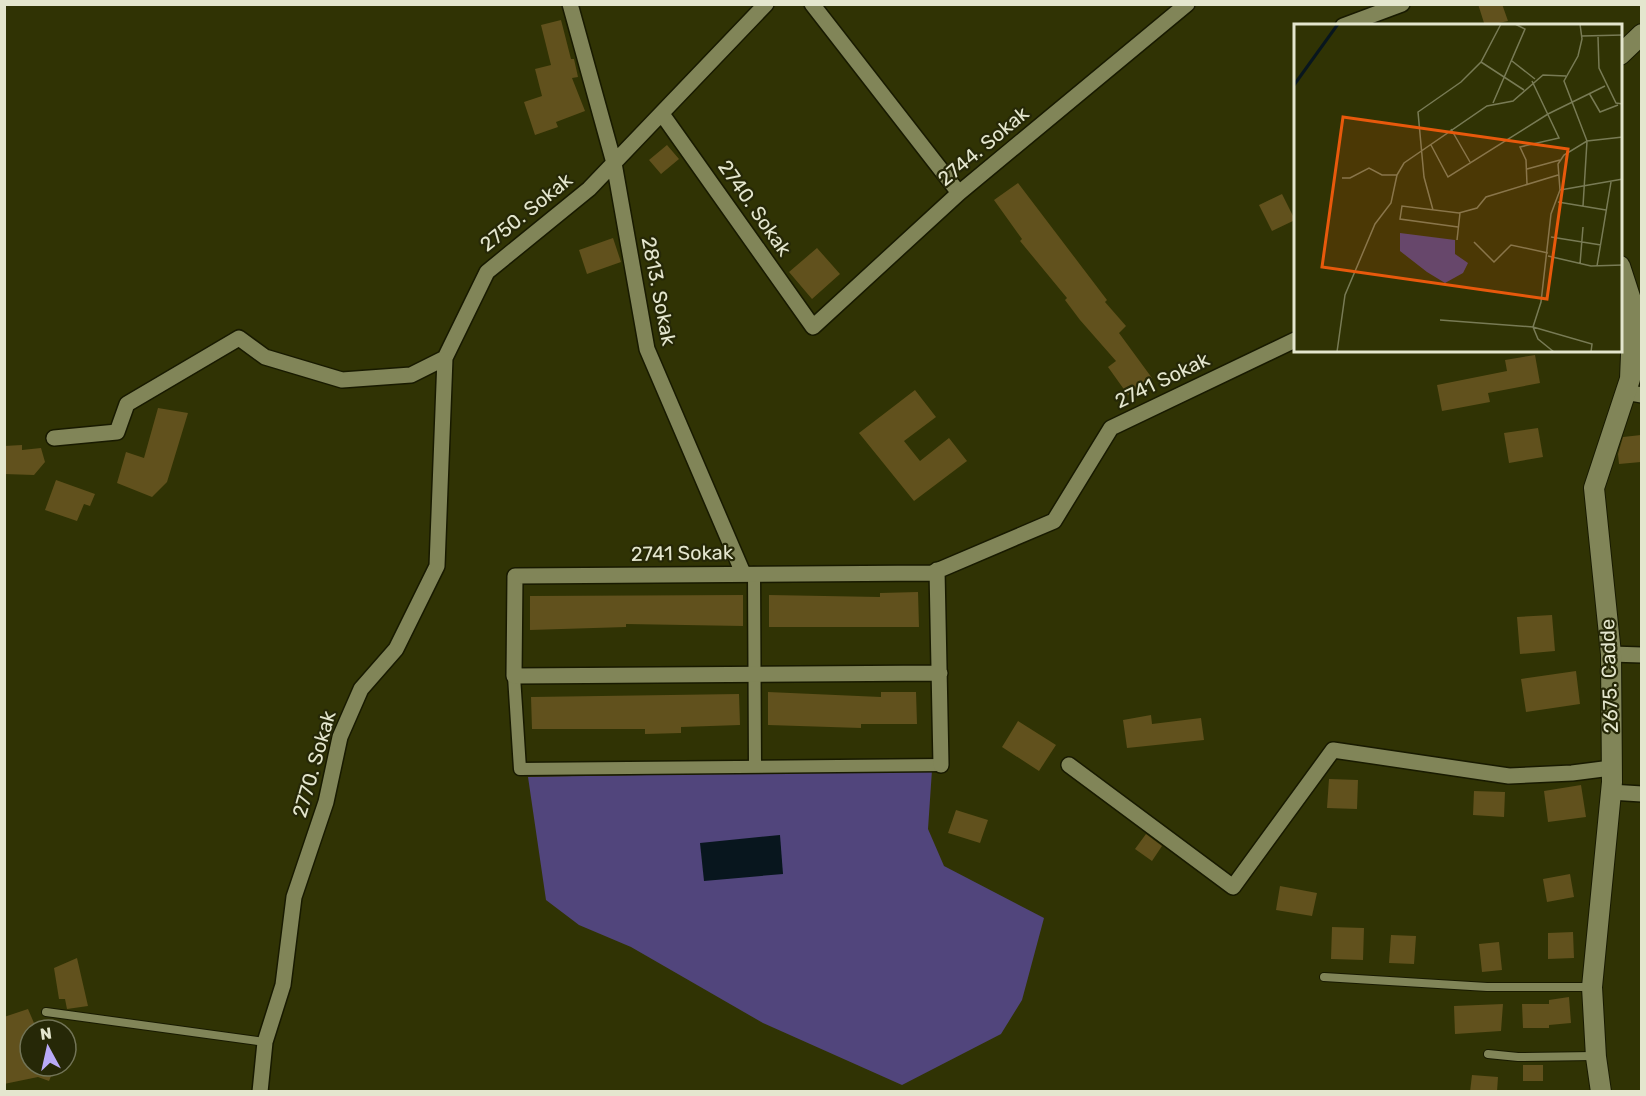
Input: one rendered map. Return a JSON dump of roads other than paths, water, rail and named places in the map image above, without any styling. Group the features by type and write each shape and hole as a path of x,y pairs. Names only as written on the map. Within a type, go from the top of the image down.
{"street":[{"name":"2813. Sokak","path":"570,4 614,163 646,350 748,573"},
{"name":"2750. Sokak","path":"445,358 487,272 589,189 766,4"},
{"path":"812,4 959,193"},
{"name":"2744. Sokak","path":"813,327 959,193 1187,4"},
{"path":"1348,24 1402,4"},
{"path":"1622,53 1641,34"},
{"name":"2740. Sokak","path":"662,114 813,327"},
{"name":"2675. Cadde","path":"1601,1092 1596,1056 1592,987 1610,792 1611,654 1594,488 1633,393 1630,379 1637,306 1622,271"},
{"path":"54,438 117,432 127,404 239,338 265,357 342,380 411,375 445,358"},
{"name":"2741 Sokak","path":"514,676 514,576 932,573 1054,521 1079,484 1111,428 1294,340"},
{"name":"2770. Sokak","path":"260,1092 265,1042 283,985 294,897 326,802 340,737 361,689 396,649 437,566 445,358"},
{"path":"937,570 940,673 941,765 520,769 514,676 940,673"},
{"path":"748,573 754,675 755,767"},
{"path":"1611,654 1641,655"},
{"path":"1069,765 1233,887 1333,750 1509,776 1572,773 1611,768"},
{"path":"1610,792 1641,794"}],"lane":[{"path":"1324,977 1487,987 1592,987"},
{"path":"46,1012 265,1042"},
{"path":"1488,1054 1518,1057 1596,1056"}]}
